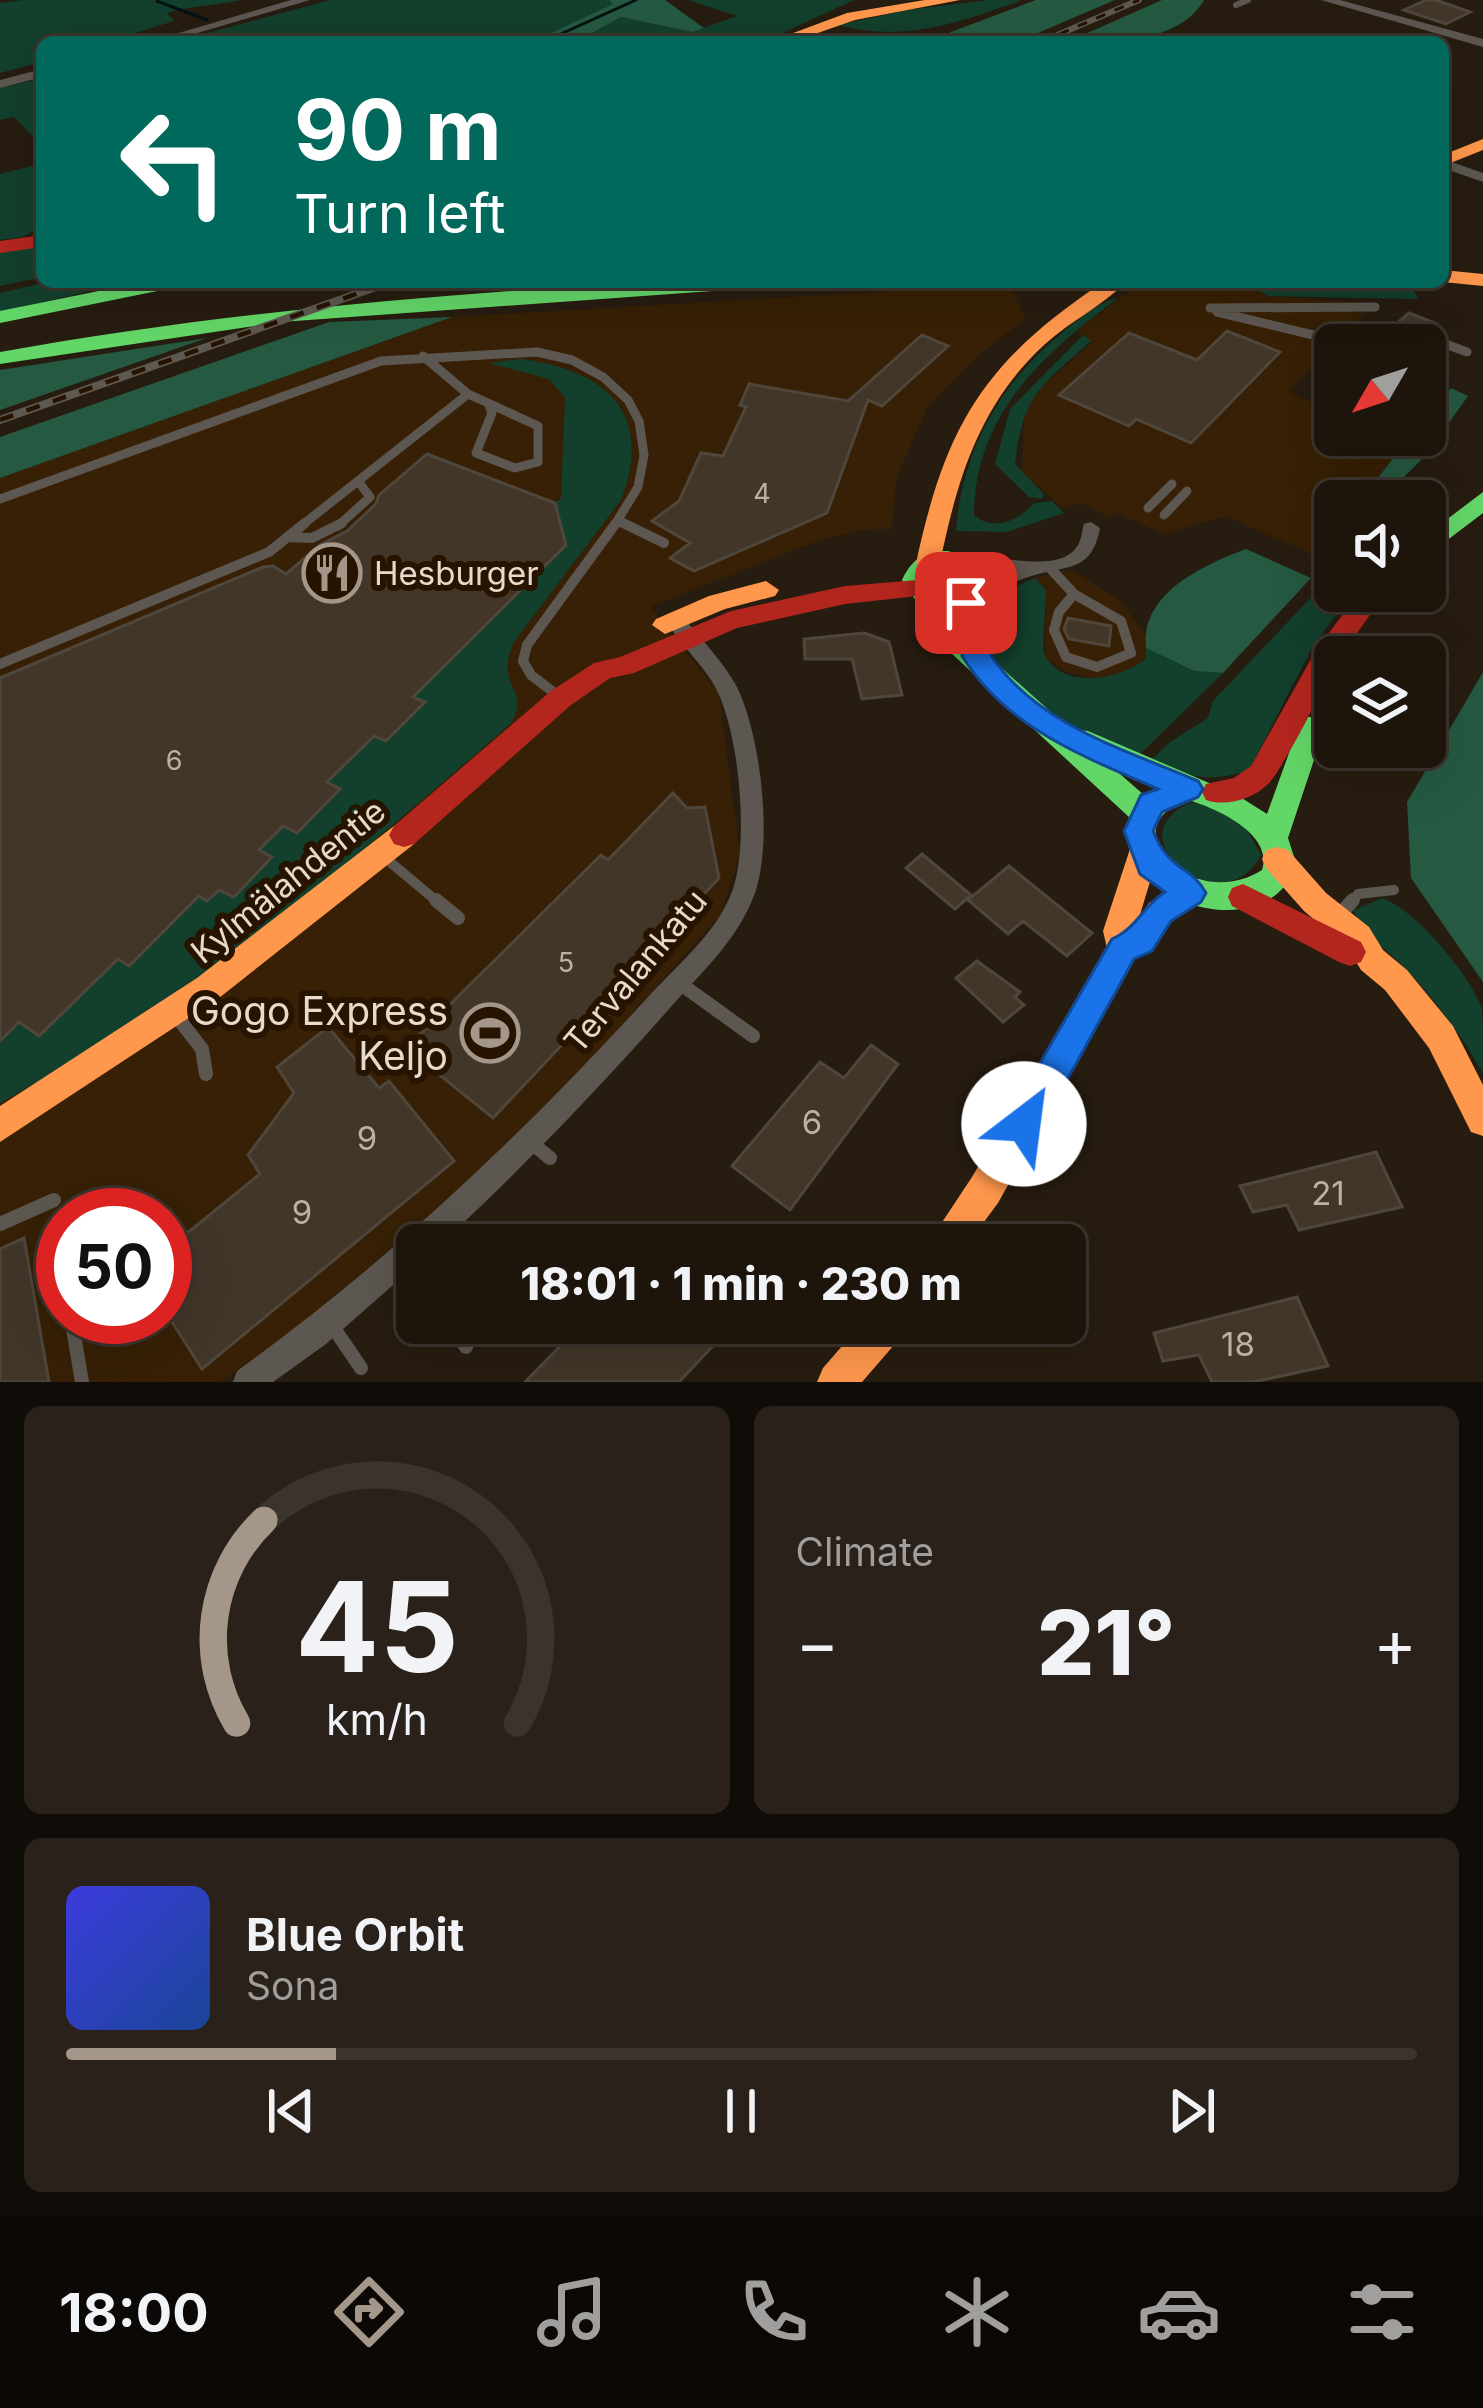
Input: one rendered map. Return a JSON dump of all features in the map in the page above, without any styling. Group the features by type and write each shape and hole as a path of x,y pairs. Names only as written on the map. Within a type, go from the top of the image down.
{"main road":[{"path":"794,36 852,16 953,0"},
{"path":"1449,159 1483,144"},
{"path":"0,248 36,242"},
{"path":"1449,262 1483,262"},
{"path":"1449,277 1483,280"},
{"path":"0,317 143,288"},
{"path":"0,358 55,346 299,313 666,288"},
{"path":"1105,289 1025,346 985,391 955,446 939,519 931,530 924,581 959,645 1144,813"},
{"path":"1446,531 1483,500"},
{"path":"939,519 962,562 979,574 974,596 975,656"},
{"path":"924,581 962,562"},
{"path":"924,581 974,596"},
{"name":"Kylmälahdentie","path":"0,1125 176,1015 310,917 561,698 603,670 611,655 681,628 924,581"},
{"path":"1314,722 1298,757 1266,883 1244,896 1218,899 1190,893 1162,876 1144,852 1138,831 1144,813 1161,796 1241,788 1261,774 1324,659 1359,612"},
{"path":"1055,732 1252,812 1275,849 1336,919 1358,937 1372,960"},
{"path":"1123,949 1119,931 1144,852"},
{"path":"960,1224 985,1190 1123,949 1140,942 1160,912 1190,893"},
{"path":"1244,896 1372,960 1396,980 1441,1037 1483,1120"},
{"path":"838,1382 870,1344"}],"street":[{"path":"175,36 304,0"},
{"path":"1327,0 1483,43"},
{"path":"0,84 36,75"},
{"path":"1449,164 1483,178"},
{"path":"974,596 1086,552 1091,529"},
{"path":"962,562 1041,567"},
{"name":"Tervalankatu","path":"445,1224 678,982 730,919 747,885 752,849 747,777 731,697 681,628"},
{"name":"Tervalankatu","path":"248,1382 396,1269"}],"lane":[{"path":"1236,5 1248,0"},
{"path":"1313,335 1235,319 1210,308 1375,307"},
{"path":"1446,344 1467,352"},
{"path":"0,499 381,361 537,352 572,360 603,377 628,400 643,437 638,487 527,645 523,662 531,675 561,698"},
{"path":"423,356 468,394 488,402 538,426 538,462 532,467 515,470 476,453 492,413 488,402"},
{"path":"0,664 239,566 289,538 468,394"},
{"path":"289,538 312,542 323,537 370,497 358,482"},
{"path":"1148,508 1172,484"},
{"path":"1164,515 1187,491"},
{"path":"618,521 664,543"},
{"path":"1041,567 1074,594 1106,607 1125,622 1131,653 1122,661 1106,666 1073,662 1060,654 1053,641 1057,609 1074,594"},
{"path":"381,855 458,918"},
{"path":"1336,919 1358,894 1394,890"},
{"path":"678,982 753,1036"},
{"path":"176,1015 202,1048 206,1074"},
{"path":"529,1141 550,1158"},
{"path":"0,1224 36,1208"},
{"path":"329,1321 361,1369"},
{"path":"76,1344 82,1382"}],"shaded area":[{"path":"1012,288 1026,319 977,356 927,408 896,479 892,529 868,529 820,540 650,607 719,693 740,854 721,914 575,1078 458,1191 419,1224 396,1224 396,1244 308,1319 220,1382 0,1382 0,478 452,317"},
{"path":"1134,288 1252,288 1269,296 1372,304 1353,324 1314,324 1314,365 1289,392 1314,404 1314,456 1394,456 1376,480 1314,480 1313,555 1226,516 1163,534 1115,512 1109,517 1081,503 1064,509 1022,472 1024,413 1042,386 1092,343 1077,330"},
{"path":"1071,570 1121,601 1145,634 1146,657 1133,669 1111,678 1088,677 1067,672 1045,658 1046,590 1035,578"}],"green space":[{"path":"241,0 167,13 174,21 125,36 36,36 36,64 0,73 0,3"},
{"path":"330,0 609,0 614,4 545,36 196,36"},
{"path":"609,0 665,0 704,28 692,32 621,17 586,36 545,36 613,4"},
{"path":"688,0 854,0 776,36 586,36 621,17 692,32 737,16"},
{"path":"1022,0 932,28 886,32 838,25 907,10"},
{"path":"1036,0 1115,0 1031,36 946,36"},
{"path":"1162,0 1204,0 1193,14 1161,33 1081,36"},
{"path":"36,79 36,140 14,117 0,120 0,88"},
{"path":"36,166 36,230 22,237 0,240 0,174"},
{"path":"36,247 36,278 0,286 0,252"},
{"path":"36,285 103,288 0,312 0,293"},
{"path":"1252,288 1413,288 1418,299 1269,296"},
{"path":"1118,298 1064,342 1018,390 986,446 977,479 974,515 981,520 1006,522 1034,503 1052,501 1064,513 1007,532 956,531 976,446 1003,396 1063,332 1096,307"},
{"path":"452,317 0,478 0,437 329,322"},
{"path":"1083,335 1091,341 1047,381 1023,422 1015,464 1044,494 1042,499 1029,497 995,464 1010,409"},
{"path":"207,338 0,410 0,370"},
{"path":"521,359 577,373 599,385 626,420 632,442 621,500 514,642 508,669 517,702 511,723 328,878 202,975 0,1103 0,1041 19,1022 39,1036 118,959 129,965 199,896 208,901 219,890 234,896 271,858 259,850 283,826 298,833 339,789 327,782 374,736 387,741 425,703 413,697 566,545 555,503 561,498 565,398 549,379 488,363"},
{"path":"1451,388 1468,396 1446,427 1446,394"},
{"path":"1395,456 1425,456 1401,480 1376,480"},
{"path":"1246,549 1311,578 1223,673 1194,671 1146,648 1153,612 1164,597 1194,573"},
{"path":"1035,578 1046,590 1043,651 1062,672 1091,678 1121,672 1146,658 1146,648 1194,671 1223,673 1134,760 1110,748 1024,691 977,629 985,611 999,597"},
{"path":"1314,594 1314,612 1338,612 1320,636 1314,636 1314,645 1249,770 1199,777 1152,759 1208,718 1213,701"},
{"path":"1483,672 1483,982 1411,878 1407,802 1427,768 1446,768 1446,735"},
{"path":"1190,803 1218,807 1242,823 1261,855 1244,875 1223,882 1202,879 1182,869 1168,854 1162,836 1169,818"},
{"path":"1382,898 1425,929 1475,994 1482,1008 1483,1074 1437,1005 1358,919 1354,910"}],"building":[{"path":"1426,0 1470,12 1446,24 1404,10"},
{"path":"1409,313 1437,324 1396,324"},
{"path":"1227,331 1280,352 1191,443 1136,419 1129,426 1059,395 1129,333 1197,360"},
{"path":"922,335 948,346 882,406 868,400 827,513 694,571 670,558 690,543 652,521 679,501 701,453 723,456 746,407 740,405 749,384 848,401"},
{"path":"427,454 555,503 566,545 413,697 425,702 386,741 374,736 327,782 340,789 297,833 283,826 259,850 272,857 234,897 219,890 207,901 199,896 129,966 118,959 39,1036 19,1022 0,1041 0,678 263,567 273,566 286,574 320,545 347,531 376,504 379,495"},
{"path":"1068,618 1111,626 1109,646 1069,639 1064,629"},
{"path":"864,633 889,642 902,695 862,699 852,659 805,659 804,639"},
{"path":"673,793 687,808 705,807 719,878 493,1118 406,1048 601,855 608,860"},
{"path":"922,854 971,895 955,909 906,868"},
{"path":"1009,866 1092,933 1067,956 1023,921 1008,934 968,900"},
{"path":"977,961 1020,992 1015,997 1024,1005 1003,1022 956,978"},
{"path":"328,1027 379,1088 389,1081 454,1161 202,1369 186,1344 192,1344 192,1229 260,1174 248,1155 294,1093 277,1067"},
{"path":"871,1045 898,1064 790,1210 732,1166 820,1062 844,1078"},
{"path":"1376,1152 1402,1207 1299,1230 1287,1205 1253,1212 1240,1186"},
{"path":"24,1238 36,1307 36,1344 42,1344 49,1382 0,1382 0,1249"},
{"path":"1297,1297 1328,1366 1253,1382 1212,1382 1199,1355 1163,1361 1154,1333"},
{"path":"562,1344 714,1345 679,1382 525,1382"}],"waterway":[{"path":"556,36 636,0"},
{"path":"157,1 207,20"}],"railway":[{"path":"1055,36 1139,0"},
{"path":"0,420 373,288"}],"traffic: fast":[{"path":"0,317 143,288"},
{"path":"0,358 281,316 654,288"},
{"path":"1446,531 1483,500"},
{"path":"934,560 967,565 982,579 980,593 960,605 927,598 915,580 921,567 934,560"},
{"path":"934,602 959,645 1144,813"},
{"path":"1273,839 1312,724"},
{"path":"1078,739 1188,789"},
{"path":"1188,789 1227,803 1265,830 1277,846 1281,863 1273,878 1251,893 1229,898 1183,887 1163,874 1148,858 1140,839 1142,821 1154,803 1188,789"}],"traffic: slow":[{"path":"794,36 852,16 953,0"},
{"path":"1449,158 1483,144"},
{"path":"1449,277 1483,280"},
{"path":"928,563 951,470 986,398 1038,339 1107,288"},
{"path":"665,625 718,602 766,590"},
{"path":"0,1125 208,988 404,835"},
{"path":"1123,949 1119,931 1144,852"},
{"path":"1277,859 1315,902 1358,937 1372,960 1396,980 1441,1037 1483,1120"},
{"path":"960,1224 985,1190 1123,949 1140,942 1160,912 1190,893"},
{"path":"837,1382 869,1344"}],"traffic: jam":[{"path":"0,247 36,242"},
{"path":"404,835 561,698 603,670 625,666 731,620 845,595 918,589"},
{"path":"1216,792 1241,788 1261,774 1324,659 1359,612"},
{"path":"1243,897 1350,952"}],"place":[{"name":"Hesburger","path":"332,573"},
{"name":"Gogo Express Keljo","path":"490,1033"}],"route":[{"path":"966,603 975,656 1033,714 1055,732 1188,789 1161,796 1151,804 1138,831 1151,865 1190,893 1160,912 1140,942 1123,949 1024,1124"}]}
